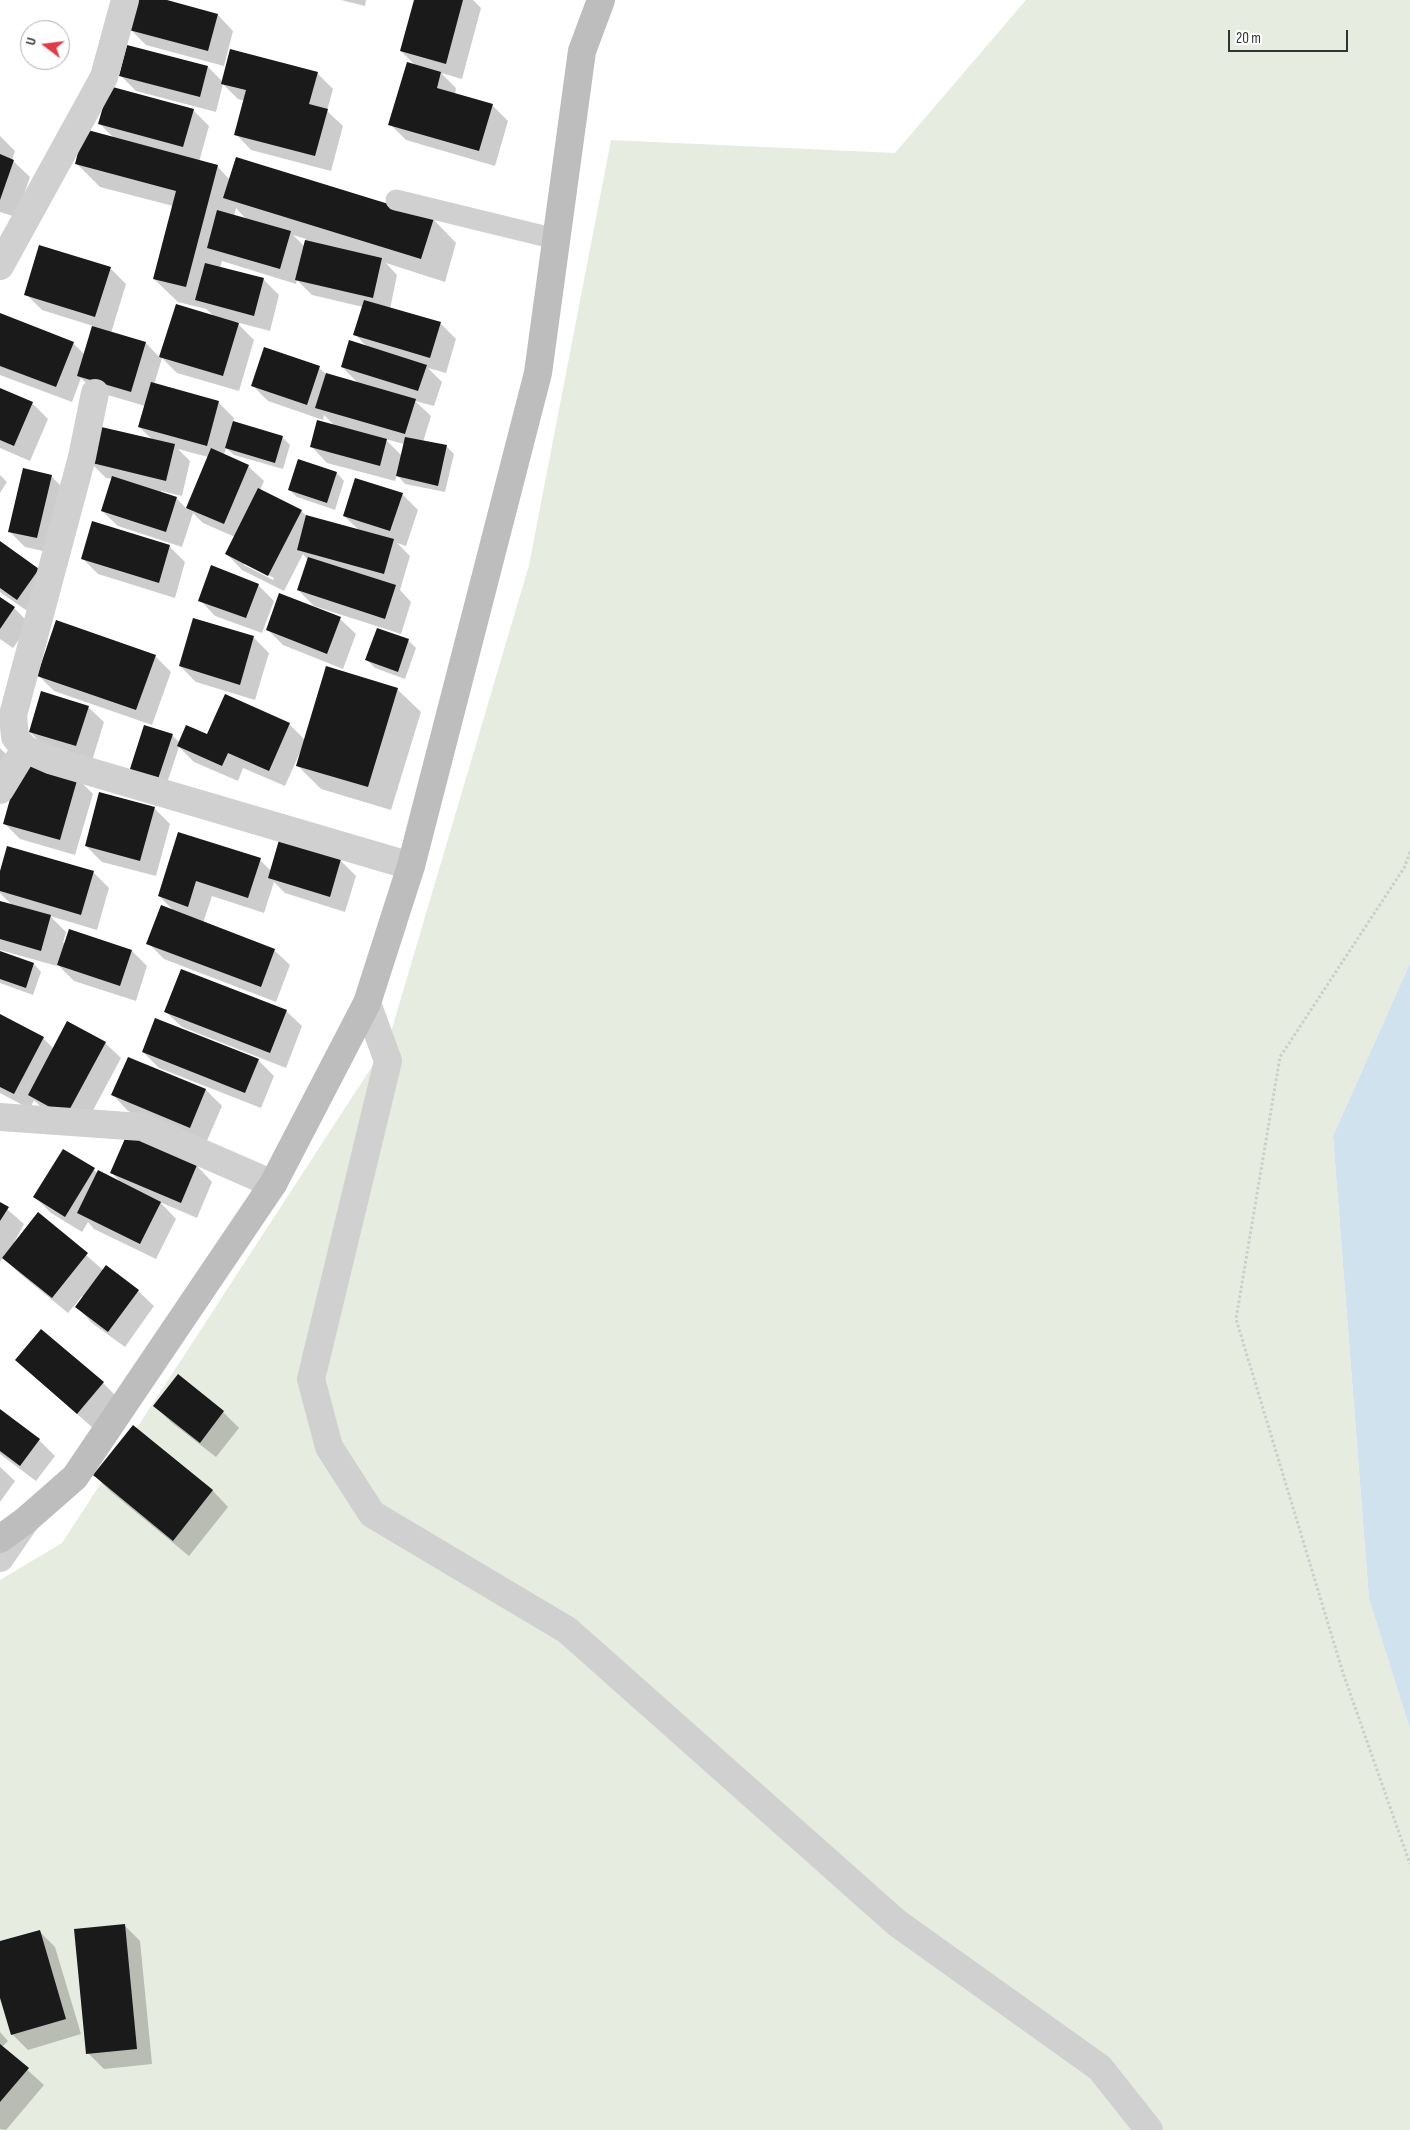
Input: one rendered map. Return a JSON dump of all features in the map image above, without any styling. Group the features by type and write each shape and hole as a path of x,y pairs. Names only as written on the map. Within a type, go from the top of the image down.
{"main road":[{"path":"0,1539 26,1520 75,1477 273,1184 367,1003 411,866 538,373 582,51 601,0"}],"street":[{"path":"0,266 104,77 125,0"},
{"path":"95,393 82,457 13,715 15,737 25,749 50,760 411,866"},
{"path":"0,790 25,749"},
{"path":"367,1003 388,1061 312,1379 329,1447 372,1514 567,1630 897,1923 1100,2068 1149,2130"},
{"path":"0,1118 142,1127 273,1184"},
{"path":"0,1558 26,1520"}],"lane":[{"path":"396,200 556,239"}],"path":[{"path":"1410,852 1404,868 1280,1057 1236,1319 1343,1673 1410,1864"}],"shaded area":[{"path":"1026,0 1410,0 1410,963 1333,1136 1369,1599 1410,1729 1410,2130 0,2130 0,1580 62,1543 388,1042 529,565 611,140 895,153"}],"water":[{"path":"1410,963 1410,1729 1369,1599 1333,1136"}],"building":[{"path":"137,0 167,0 218,14 208,51 129,30"},
{"path":"414,0 463,0 446,64 400,51"},
{"path":"127,45 208,66 200,97 119,76"},
{"path":"230,49 318,72 309,104 328,109 315,156 234,135 246,90 221,84"},
{"path":"407,62 441,72 437,88 493,104 479,151 388,125"},
{"path":"109,86 194,109 183,147 98,124"},
{"path":"84,129 218,165 186,287 153,279 176,191 75,164"},
{"path":"0,154 14,160 0,200"},
{"path":"236,157 434,218 421,259 223,198"},
{"path":"217,210 291,231 280,269 207,248"},
{"path":"305,240 382,258 373,298 295,280"},
{"path":"39,245 111,267 95,317 24,295"},
{"path":"205,263 264,278 254,316 195,300"},
{"path":"364,300 441,322 430,358 353,335"},
{"path":"176,304 239,323 223,376 159,357"},
{"path":"0,313 74,342 56,387 0,366"},
{"path":"92,326 146,342 131,392 77,376"},
{"path":"349,340 427,365 418,391 341,367"},
{"path":"264,347 320,366 307,405 251,386"},
{"path":"326,373 416,399 405,434 315,408"},
{"path":"151,382 219,401 207,446 138,427"},
{"path":"0,388 33,402 14,446 0,440"},
{"path":"317,420 387,439 380,466 310,447"},
{"path":"233,421 283,436 275,463 225,448"},
{"path":"97,426 175,444 166,481 88,462"},
{"path":"405,437 447,445 438,486 396,476"},
{"path":"211,448 249,465 224,524 186,508"},
{"path":"298,459 337,472 327,503 288,490"},
{"path":"23,468 52,475 37,538 8,532"},
{"path":"112,476 177,497 166,532 101,511"},
{"path":"355,478 403,493 390,531 343,516"},
{"path":"258,488 302,510 268,576 225,554"},
{"path":"306,515 394,539 384,574 297,550"},
{"path":"92,521 170,545 159,583 81,559"},
{"path":"0,541 39,569 17,600 0,588"},
{"path":"308,557 396,585 385,619 297,590"},
{"path":"211,565 259,584 246,618 198,601"},
{"path":"279,593 341,617 327,654 266,630"},
{"path":"0,597 15,607 0,629"},
{"path":"193,618 254,636 240,685 179,666"},
{"path":"56,620 156,655 136,710 37,676"},
{"path":"377,628 409,639 398,672 365,660"},
{"path":"326,666 398,688 368,787 296,766"},
{"path":"41,691 89,706 76,746 29,732"},
{"path":"225,694 290,723 269,771 228,753 222,766 177,746 186,725 207,734"},
{"path":"144,725 173,734 157,782 129,772"},
{"path":"21,760 78,777 60,840 3,824"},
{"path":"99,792 155,807 140,861 85,846"},
{"path":"178,832 261,858 248,898 196,881 188,907 158,896"},
{"path":"279,840 341,859 330,897 268,878"},
{"path":"7,846 94,871 81,915 0,891 0,871"},
{"path":"0,901 51,915 41,951 0,939"},
{"path":"161,905 275,949 261,987 146,944"},
{"path":"69,929 132,950 120,986 57,965"},
{"path":"0,951 34,963 26,988 0,979"},
{"path":"181,969 287,1010 270,1053 164,1012"},
{"path":"0,1014 44,1037 14,1094 0,1087"},
{"path":"155,1018 259,1059 245,1093 142,1052"},
{"path":"67,1021 106,1042 66,1116 28,1095"},
{"path":"128,1057 206,1089 190,1128 111,1095"},
{"path":"127,1134 197,1165 181,1203 110,1173"},
{"path":"63,1149 95,1168 65,1217 33,1197"},
{"path":"98,1170 161,1202 140,1244 77,1213"},
{"path":"0,1202 9,1207 0,1221"},
{"path":"38,1212 88,1253 52,1298 2,1258"},
{"path":"106,1265 139,1290 108,1332 75,1307"},
{"path":"41,1329 104,1382 77,1414 15,1360"},
{"path":"178,1374 224,1411 200,1443 153,1406"},
{"path":"0,1409 40,1439 20,1466 0,1451"},
{"path":"133,1425 213,1490 173,1541 93,1475"},
{"path":"125,1924 137,2049 86,2054 74,1929"},
{"path":"40,1930 66,2019 11,2035 0,1998 0,1941"},
{"path":"0,2044 29,2068 0,2102"}]}
